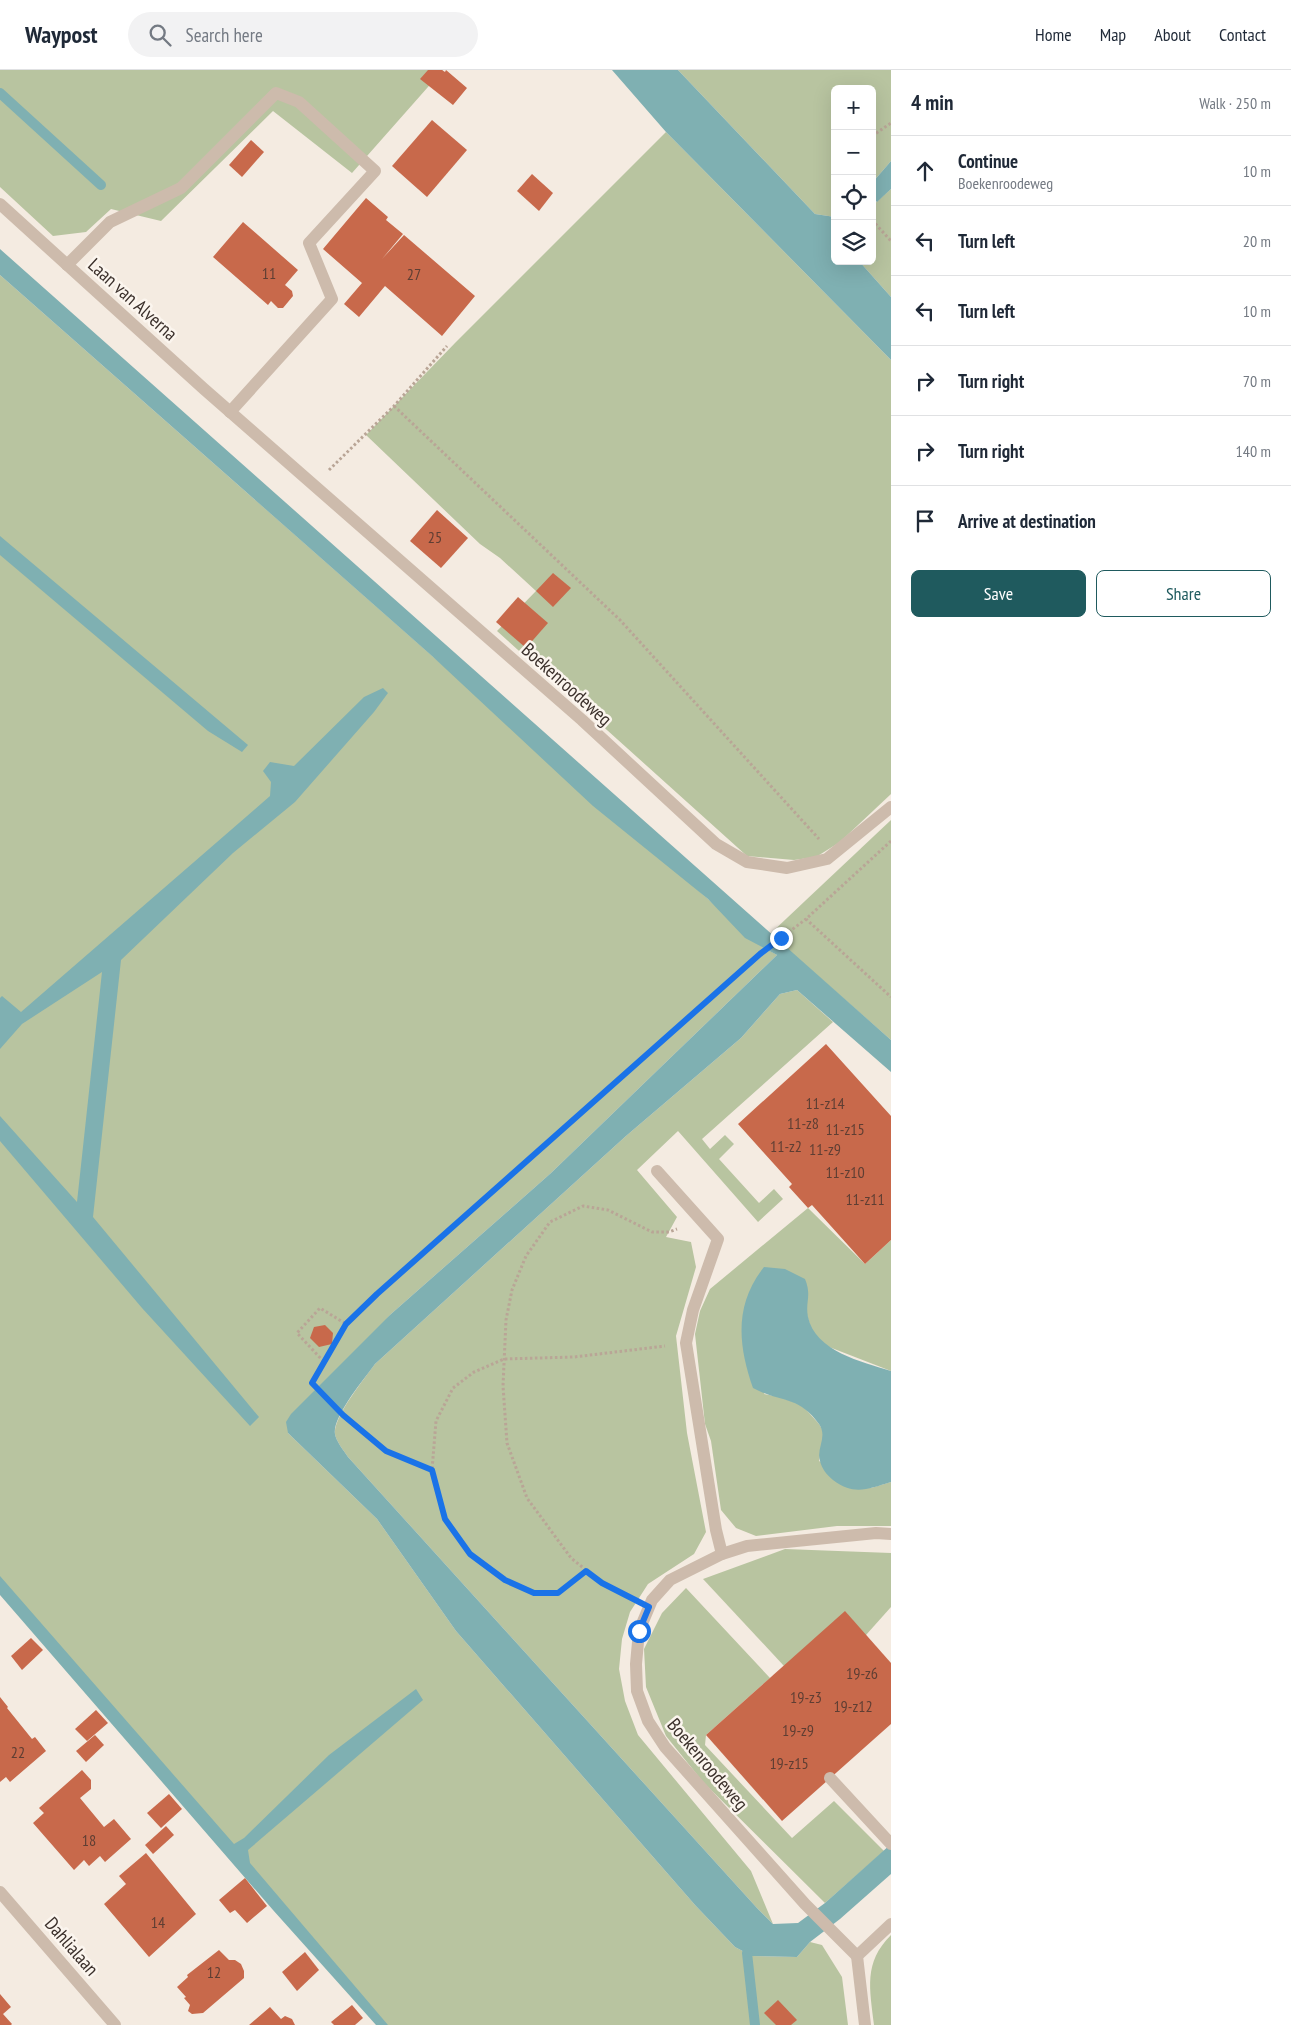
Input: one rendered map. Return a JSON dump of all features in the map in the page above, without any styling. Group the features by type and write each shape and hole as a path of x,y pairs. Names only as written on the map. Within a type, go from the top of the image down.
{"street":[{"path":"67,265 110,222 181,188 276,93 299,102 375,171 310,243 332,300 230,412"},
{"name":"Laan van Alverna","path":"0,204 241,422"},
{"name":"Boekenroodeweg","path":"241,422 582,720 716,844 747,862 787,868 827,859 891,807"},
{"path":"657,1171 718,1239 693,1310 686,1343 716,1530 722,1554"},
{"name":"Boekenroodeweg","path":"857,1956 805,1904 665,1747 648,1721 637,1691 636,1664 639,1631 652,1600 670,1580 722,1554 747,1546 876,1533 891,1534"},
{"path":"830,1778 891,1844"},
{"name":"Dahlialaan","path":"0,1892 115,2025"},
{"path":"865,2025 857,1956 891,1924"}],"path":[{"path":"876,133 891,123"},
{"path":"876,224 891,241"},
{"path":"313,485 394,406 447,346"},
{"path":"394,406 620,620 833,854"},
{"path":"432,1470 386,1451 343,1415 312,1383 346,1324 377,1294 760,954 806,919 891,841"},
{"path":"806,919 891,997"},
{"path":"649,1607 602,1583 571,1558 527,1498 508,1443 503,1386 506,1320 512,1290 526,1256 550,1222 583,1206 608,1210 652,1232 669,1232 700,1220"},
{"path":"324,1362 297,1333 320,1308 346,1324"},
{"path":"586,1571 558,1593 534,1593 505,1580 470,1554 445,1519 432,1470 436,1421 453,1388 474,1372 504,1359 574,1357 686,1343"}],"green space":[{"path":"0,70 443,70 352,173 273,111 161,221 111,209 86,232 53,236 0,187"},
{"path":"678,70 891,70 891,161 876,178 876,85 831,85 831,216 815,214"},
{"path":"666,132 891,360 891,794 840,842 816,857 794,860 747,856 497,631 536,591 500,558 480,544 366,435"},
{"path":"891,189 891,297 863,265 876,265 876,202"},
{"path":"0,275 756,943 777,955 551,1173 391,1314 288,1433 377,1519 456,1631 695,1905 735,1947 752,1956 797,1957 810,1942 822,1945 842,1977 848,2025 385,2025 0,1580"},
{"path":"891,820 891,1040 770,934"},
{"path":"797,990 833,1022 702,1139 710,1149 725,1135 734,1144 719,1159 759,1203 774,1189 783,1199 758,1222 678,1131 637,1170 677,1217 666,1237 691,1242 696,1267 676,1336 687,1433 706,1532 694,1554 648,1584 630,1612 622,1639 619,1669 625,1701 638,1735 751,1871 773,1924 348,1457 338,1443 335,1434 344,1408 375,1364 626,1136 741,1038 780,994"},
{"path":"808,1208 865,1264 891,1240 891,1371 824,1345 811,1329 807,1315 764,1394 780,1397 802,1405 819,1424 824,1432 819,1461 871,1488 891,1482 891,1526 837,1526 756,1536 736,1528 721,1510 711,1441 705,1424 695,1334 700,1311 710,1289"},
{"path":"785,1549 891,1553 891,1607 866,1635 784,1666 703,1579"},
{"path":"686,1588 770,1678 706,1735 705,1745 792,1838 834,1801 884,1851 825,1903 703,1782 666,1736 646,1687 644,1649 662,1613"},
{"path":"891,1935 891,2025 874,2025 870,1988 872,1966 882,1945"}],"water":[{"path":"612,70 678,70 815,214 831,216 831,265 863,265 891,297 891,360 666,132"},
{"path":"891,161 891,189 877,202 876,201 876,178"},
{"path":"0,249 891,1040 891,1072 797,990 780,994 741,1038 626,1136 375,1364 350,1398 335,1427 337,1440 348,1457 773,1924 798,1923 825,1903 891,1844 891,1874 840,1919 810,1942 797,1957 752,1956 735,1947 695,1905 456,1631 377,1519 288,1433 286,1422 291,1414 391,1314 551,1173 777,955 745,938 708,899 593,806 432,656 0,275"},
{"path":"0,536 248,745 242,752 208,731 0,555"},
{"path":"383,688 388,693 374,712 295,802 233,853 121,960 93,1217 259,1417 250,1426 142,1308 0,1141 0,1116 77,1202 102,972 22,1024 0,1049 0,998 2,996 21,1012 270,796 271,782 263,771 270,762 294,766 364,697"},
{"path":"764,1267 785,1269 805,1279 808,1290 808,1317 812,1329 820,1339 830,1347 854,1359 891,1371 891,1482 868,1489 855,1490 833,1480 825,1472 819,1456 822,1433 819,1424 804,1408 753,1388 742,1341 743,1311 754,1281"},
{"path":"0,1576 234,1844 244,1838 329,1755 416,1689 423,1700 248,1850 250,1863 388,2025 376,2025 273,1910 0,1595"}],"building":[{"path":"428,70 442,70 445,72 446,70 467,88 453,105 420,79"},
{"path":"432,120 467,150 427,197 392,166"},
{"path":"251,140 264,152 242,177 229,165"},
{"path":"532,174 553,193 539,211 517,191"},
{"path":"366,198 388,217 386,220 403,234 382,259 404,235 475,296 442,336 385,286 359,317 344,304 362,283 323,249"},
{"path":"243,222 298,270 285,285 292,291 293,296 283,308 278,308 271,301 268,305 213,257"},
{"path":"437,510 468,538 441,568 410,541"},
{"path":"553,573 571,588 553,607 536,591"},
{"path":"518,597 548,623 526,648 496,622"},
{"path":"826,1044 891,1116 891,1240 865,1264 812,1205 808,1208 789,1187 792,1184 738,1124"},
{"path":"325,1325 333,1333 332,1344 319,1347 310,1338 314,1327"},
{"path":"845,1611 891,1663 891,1724 782,1821 706,1735"},
{"path":"31,1638 43,1650 22,1670 11,1656"},
{"path":"0,1697 32,1739 35,1737 46,1751 10,1782 6,1777 0,1782"},
{"path":"96,1710 108,1723 87,1741 75,1729"},
{"path":"95,1735 104,1745 86,1762 76,1751"},
{"path":"82,1770 91,1780 91,1789 80,1798 104,1827 114,1819 131,1839 105,1862 100,1856 89,1866 84,1860 74,1870 33,1823 44,1813 39,1808"},
{"path":"169,1794 182,1809 161,1828 147,1813"},
{"path":"166,1826 174,1835 153,1854 145,1845"},
{"path":"146,1853 196,1914 149,1957 104,1904 126,1884 119,1876"},
{"path":"245,1878 267,1906 247,1923 235,1910 230,1913 219,1900"},
{"path":"219,1950 229,1960 235,1960 241,1964 244,1978 203,2013 192,2014 188,2011 190,2005 184,1998 186,1997 177,1987 188,1977 187,1975"},
{"path":"305,1952 319,1970 297,1991 282,1972"},
{"path":"0,1994 11,2007 3,2014 11,2025 0,2025"},
{"path":"778,2000 797,2020 791,2025 776,2025 764,2013"},
{"path":"352,2005 363,2018 355,2025 334,2025 331,2022"},
{"path":"270,2007 281,2019 285,2016 292,2019 295,2025 249,2025"}],"waterway":[{"path":"0,93 101,185"},
{"path":"747,1953 755,2025"}],"route":[{"path":"639,1631 649,1607 602,1583 586,1571 558,1593 534,1593 505,1580 470,1554 445,1519 432,1470 386,1451 343,1415 312,1383 346,1324 377,1294 760,954 781,938"}]}
